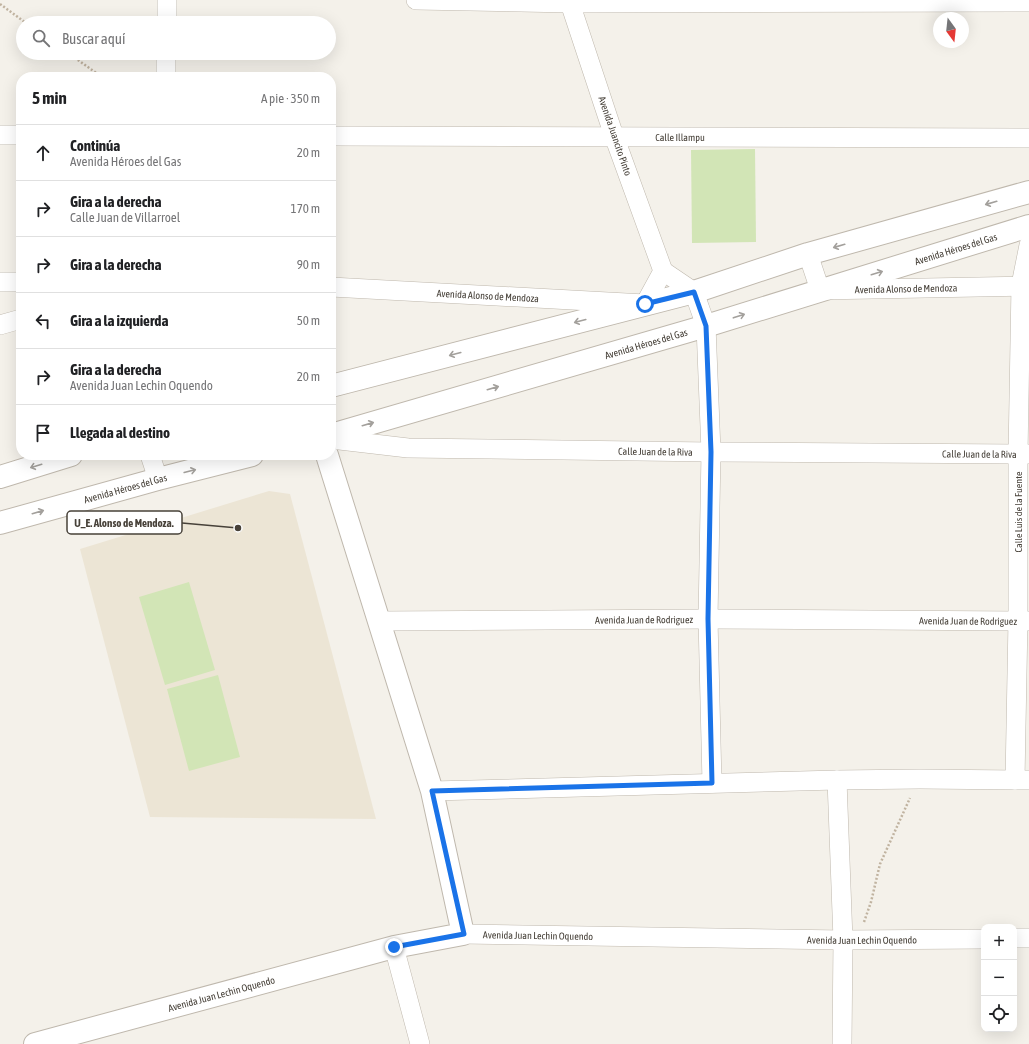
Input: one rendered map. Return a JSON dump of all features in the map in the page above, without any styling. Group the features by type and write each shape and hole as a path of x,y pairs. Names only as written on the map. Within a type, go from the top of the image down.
{"street":[{"path":"167,0 167,16"},
{"path":"416,0 570,2 1029,2"},
{"name":"Avenida Juancito Pinto","path":"570,2 614,136 663,271"},
{"path":"166,60 166,72"},
{"path":"0,135 16,135"},
{"name":"Calle Illampu","path":"336,136 1029,138"},
{"path":"336,385 694,292 808,254 1029,192"},
{"name":"Avenida Héroes del Gas","path":"336,433 706,326 1029,226"},
{"name":"Calle Luis de la Fuente","path":"1022,780 1025,286 1029,245"},
{"path":"808,254 820,290"},
{"path":"645,304 663,271 694,292 706,326 711,452 708,619 712,783"},
{"path":"0,282 16,282"},
{"name":"Avenida Alonso de Mendoza","path":"820,290 1025,286"},
{"name":"Avenida Alonso de Mendoza","path":"336,287 645,304"},
{"path":"0,325 16,320"},
{"name":"Calle Juan de la Riva","path":"336,440 408,448 1023,454"},
{"path":"0,477 55,460"},
{"path":"152,460 158,479"},
{"name":"Avenida Héroes del Gas","path":"0,523 232,460"},
{"path":"329,460 432,791 464,934"},
{"name":"Avenida Juan de Rodriguez","path":"379,621 708,619 1023,620"},
{"path":"432,791 837,780 1022,780"},
{"path":"837,780 843,940 842,1044"},
{"name":"Avenida Juan Lechin Oquendo","path":"35,1044 394,947 464,934 843,940 981,939"},
{"path":"1017,938 1029,938"},
{"path":"394,947 420,1044"}],"path":[{"path":"0,4 16,16"},
{"path":"78,60 95,72"},
{"path":"843,940 860,930 863,924 871,902 880,864 904,810 920,779"}],"shaded area":[{"path":"269,491 290,494 376,819 150,817 80,549"}],"green space":[{"path":"755,149 756,242 692,243 691,150"},
{"path":"189,582 215,670 165,685 139,597"},
{"path":"218,675 240,757 189,771 167,689"}],"place":[{"name":"U_E. Alonso de Mendoza.","path":"238,528"}],"route":[{"path":"394,947 464,934 432,791 712,783 708,619 711,452 706,326 694,292 645,304"}]}
